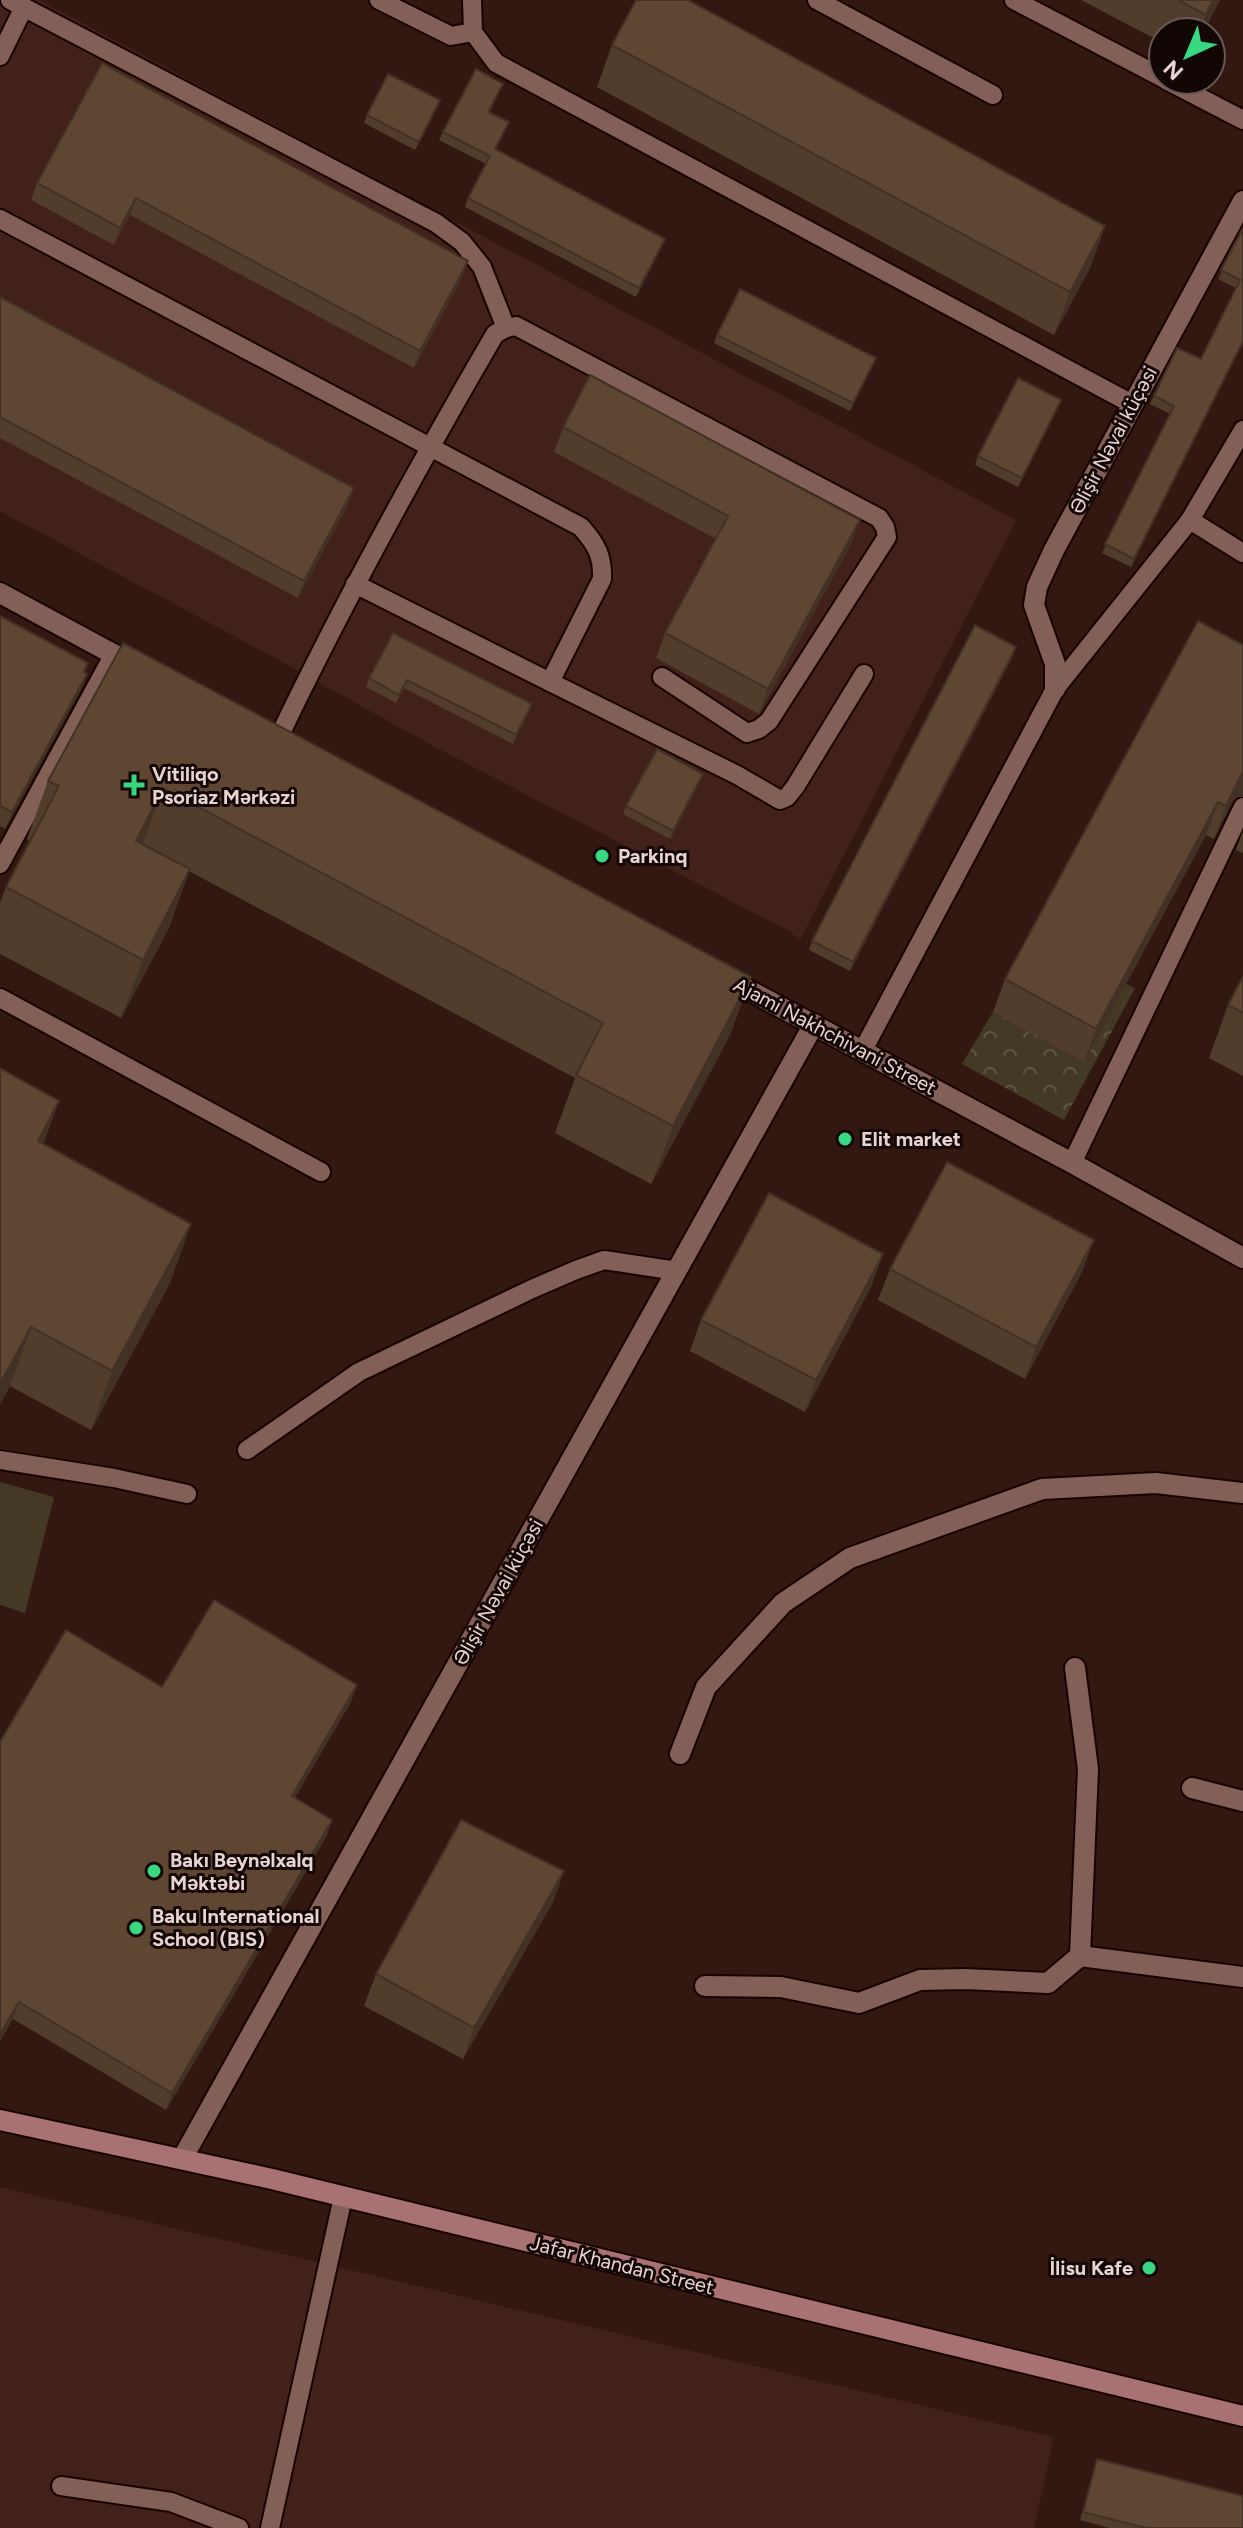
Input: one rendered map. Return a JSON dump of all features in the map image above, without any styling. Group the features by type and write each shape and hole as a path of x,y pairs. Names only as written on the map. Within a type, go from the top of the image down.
{"main road":[{"name":"Jafar Khandan Street","path":"0,2120 343,2197 1243,2416"}],"street":[{"name":"Əlişir Nəvai küçəsi","path":"1055,689 1055,664 1034,605 1037,587 1243,201"},
{"path":"0,593 154,676"},
{"name":"Ajami Nakhchivani Street","path":"701,965 1243,1258"},
{"name":"Əlişir Nəvai küçəsi","path":"182,2159 814,1024"},
{"path":"680,1754 706,1687 783,1603 850,1558 1042,1489 1156,1483 1243,1493"},
{"path":"705,1986 781,1987 859,2003 920,1980 1048,1983 1080,1956 1088,1769 1075,1668"},
{"path":"1192,1788 1243,1801"},
{"path":"1080,1956 1243,1977"}],"lane":[{"path":"379,0 451,36 473,32"},
{"path":"472,0 473,32 496,63 1132,404"},
{"path":"817,0 993,95"},
{"path":"1014,0 1147,70"},
{"path":"0,56 17,4 436,223 462,242 482,267 506,328"},
{"path":"1197,96 1243,120"},
{"path":"0,219 581,527 595,543 603,563 602,579 550,682"},
{"path":"276,743 355,584 430,446 495,334 516,326 879,518 885,527 887,537 769,721 759,729 747,733 662,677"},
{"path":"863,1050 1055,689 1190,520 1243,430"},
{"path":"1190,520 1243,553"},
{"path":"355,584 737,775 780,800 795,787 864,674"},
{"path":"0,864 114,654"},
{"path":"1072,1163 1243,807"},
{"path":"0,998 321,1172"},
{"path":"247,1450 359,1372 576,1270 604,1260 677,1271"},
{"path":"0,1460 114,1478 187,1494"},
{"path":"270,2528 343,2197"},
{"path":"61,2486 171,2502 239,2528"}],"shaded area":[{"path":"0,0 39,0 1016,520 800,940 789,931 433,746 0,511"},
{"path":"0,2187 1054,2437 1034,2528 0,2528"}],"green space":[{"path":"1126,984 1135,988 1064,1120 962,1064 993,1012 1084,1061"},
{"path":"0,1482 54,1497 25,1613 0,1605"}],"building":[{"path":"636,0 688,0 1105,226 1070,292 612,45"},
{"path":"1178,0 1213,0 1206,15"},
{"path":"102,63 468,261 420,351 136,198 120,228 37,183"},
{"path":"476,69 503,84 488,112 509,122 495,149 665,239 639,288 468,198 490,156 443,132"},
{"path":"388,74 440,100 419,142 367,115"},
{"path":"1243,228 1243,341 1134,559 1105,544 1174,406 1154,396 1177,348 1201,359 1240,280 1221,270"},
{"path":"740,289 876,358 853,403 717,335"},
{"path":"0,297 354,488 304,581 0,417"},
{"path":"590,375 860,520 768,689 665,633 728,516 563,427"},
{"path":"1018,378 1061,400 1022,478 978,456"},
{"path":"0,616 88,663 84,672 87,674 12,812 0,806"},
{"path":"1198,621 1243,645 1243,771 1226,806 1218,802 1096,1029 1005,979"},
{"path":"975,625 1016,647 853,962 812,941"},
{"path":"393,633 532,704 516,735 407,680 399,695 369,678"},
{"path":"123,643 751,977 673,1126 576,1075 603,1023 163,788 136,841 190,869 143,960 6,887 59,786 48,781"},
{"path":"657,749 703,774 673,831 626,806"},
{"path":"1243,976 1243,1013 1228,1005"},
{"path":"0,1068 59,1101 38,1141 191,1224 112,1371 31,1327 0,1384"},
{"path":"947,1162 1094,1240 1036,1347 890,1269"},
{"path":"769,1193 883,1254 816,1380 701,1320"},
{"name":"Baku International School (BIS)","path":"214,1600 357,1685 292,1796 332,1820 172,2093 19,2002 0,2034 0,1742 66,1630 162,1687"},
{"path":"461,1820 564,1871 474,2028 376,1974"},
{"path":"1097,2459 1243,2496 1243,2528 1146,2528 1083,2512"}],"place":[{"name":"Vitiliqo Psoriaz Mərkəzi","path":"134,785"},
{"name":"Parkinq","path":"602,856"},
{"name":"Elit market","path":"845,1139"},
{"name":"Bakı Beynəlxalq Məktəbi","path":"154,1871"},
{"name":"Baku International School (BIS)","path":"136,1928"},
{"name":"İlisu Kafe","path":"1149,2268"}]}
